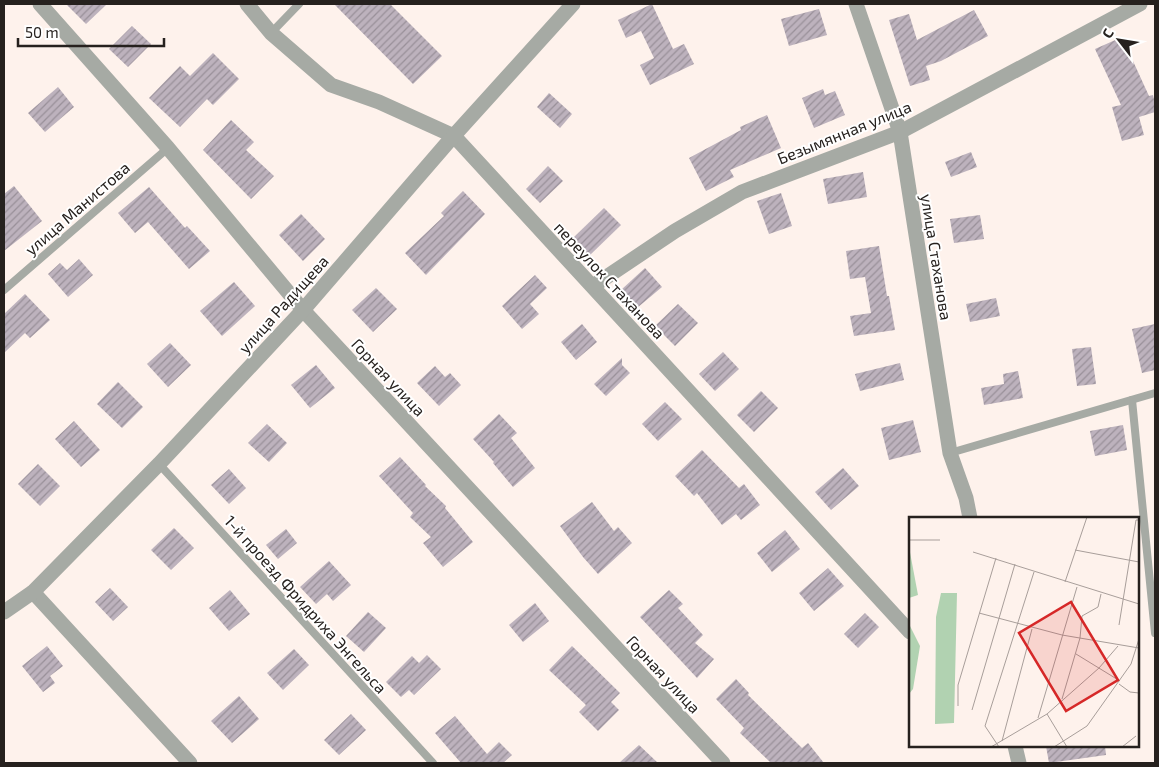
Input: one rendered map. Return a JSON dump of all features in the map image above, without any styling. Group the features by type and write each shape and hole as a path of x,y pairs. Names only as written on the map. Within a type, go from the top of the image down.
{"street":[{"name":"Горная улица","path":"40,4 168,148 304,310 723,763"},
{"name":"переулок Стаханова","path":"247,4 271,33 331,85 378,102 454,136 909,631"},
{"name":"улица Радищева","path":"4,612 33,592 159,464 304,310 454,136 573,4"},
{"name":"улица Стаханова","path":"856,4 900,132 950,453 966,498 970,517"},
{"name":"Безымянная улица","path":"593,286 675,231 742,192 900,132 1140,4"},
{"path":"33,592 190,763"},
{"path":"1015,747 1018,763"}],"lane":[{"path":"271,33 300,4"},
{"name":"улица Манистова","path":"4,290 168,148"},
{"path":"950,453 1155,393"},
{"path":"1132,400 1155,633"},
{"name":"1-й проезд Фридриха Энгельса","path":"159,464 433,763"}],"building":[{"path":"66,4 107,4 86,24"},
{"path":"334,4 390,4 442,56 413,84"},
{"path":"652,4 673,49 684,44 694,64 650,85 640,65 654,58 641,31 626,38 618,20"},
{"path":"819,9 827,35 789,46 781,19"},
{"path":"974,10 988,36 941,61 926,66 930,80 910,86 889,20 909,14 917,40"},
{"path":"132,26 151,44 128,67 109,49"},
{"path":"1122,37 1149,96 1153,95 1155,112 1139,117 1144,135 1122,141 1112,107 1121,105 1095,49"},
{"path":"213,53 239,79 213,105 207,99 180,127 149,98 180,66 190,76"},
{"path":"58,87 74,107 45,132 28,113"},
{"path":"823,89 825,95 835,91 845,115 814,128 802,98"},
{"path":"549,93 572,114 560,128 537,107"},
{"path":"767,115 781,148 730,170 734,177 706,191 689,158 741,130 740,127"},
{"path":"231,120 254,142 246,150 274,176 251,199 203,150"},
{"path":"971,152 977,167 951,177 945,162"},
{"path":"548,166 563,181 540,203 526,189"},
{"path":"863,172 867,197 828,204 823,179"},
{"path":"14,186 42,221 4,251 4,194"},
{"path":"149,187 185,228 187,226 210,251 189,269 148,222 135,233 118,213"},
{"path":"463,191 485,214 426,275 405,253 444,216 441,213"},
{"path":"781,193 792,226 769,234 757,201"},
{"path":"604,208 621,225 589,256 572,239"},
{"path":"301,214 325,239 303,261 279,235"},
{"path":"980,215 984,239 954,243 950,219"},
{"path":"879,246 895,330 854,336 850,316 871,313 865,277 850,279 846,251"},
{"path":"79,259 93,275 68,297 48,274 60,263 67,270"},
{"path":"645,268 662,287 637,308 621,290"},
{"path":"535,275 547,288 530,304 539,314 522,329 502,306"},
{"path":"234,282 255,306 222,336 200,311"},
{"path":"376,288 397,309 373,332 352,310"},
{"path":"25,294 50,320 30,338 25,333 4,353 4,314"},
{"path":"996,298 1000,316 970,322 966,304"},
{"path":"678,304 698,323 675,346 655,326"},
{"path":"582,324 597,342 576,360 561,342"},
{"path":"1155,324 1155,370 1142,373 1132,329"},
{"path":"170,343 191,365 168,387 147,364"},
{"path":"1091,347 1096,384 1077,386 1072,349"},
{"path":"723,352 739,369 715,391 699,374"},
{"path":"622,358 622,365 630,373 606,396 594,384"},
{"path":"900,363 904,380 860,391 855,374"},
{"path":"316,365 335,388 310,408 291,385"},
{"path":"435,366 445,377 450,373 461,385 439,406 417,383"},
{"path":"1018,371 1023,398 984,405 981,388 1004,384 1003,374"},
{"path":"118,382 143,407 122,428 97,404"},
{"path":"761,391 778,408 754,432 737,415"},
{"path":"665,402 682,419 658,441 642,424"},
{"path":"499,414 517,433 511,438 535,468 513,487 473,439"},
{"path":"913,420 921,452 889,460 881,428"},
{"path":"74,421 100,450 81,467 55,439"},
{"path":"267,424 287,443 269,462 248,443"},
{"path":"1123,425 1127,450 1095,456 1090,431"},
{"path":"702,450 739,488 744,484 760,505 741,520 736,514 722,525 697,493 694,496 675,476"},
{"path":"400,457 425,486 446,506 445,508 473,542 443,567 423,543 431,537 410,517 413,513 379,476"},
{"path":"38,464 60,486 40,506 18,484"},
{"path":"843,468 859,486 831,510 815,492"},
{"path":"229,469 246,488 229,504 211,485"},
{"path":"592,502 614,531 618,527 632,543 598,574 560,526"},
{"path":"174,528 194,548 171,570 151,550"},
{"path":"286,529 297,543 278,559 266,545"},
{"path":"785,530 800,549 772,572 757,553"},
{"path":"329,561 351,585 333,601 327,594 316,604 300,587"},
{"path":"828,568 844,586 814,611 799,593"},
{"path":"110,588 128,607 113,621 95,602"},
{"path":"230,590 250,614 229,631 209,608"},
{"path":"669,590 683,604 678,608 703,635 695,643 714,659 697,678 640,617"},
{"path":"535,603 549,621 523,642 509,625"},
{"path":"368,612 386,628 364,652 346,636"},
{"path":"865,613 879,627 858,648 844,634"},
{"path":"47,646 63,666 50,676 55,683 43,692 22,666"},
{"path":"572,646 620,693 611,702 619,710 598,731 579,712 586,705 549,670"},
{"path":"294,649 309,665 283,690 267,673"},
{"path":"427,655 441,669 414,695 409,690 401,697 386,682 412,656 419,663"},
{"path":"736,679 749,693 748,695 802,748 808,743 824,763 771,763 740,733 744,728 716,699"},
{"path":"239,696 259,719 232,743 211,721"},
{"path":"351,714 366,730 339,755 324,740"},
{"path":"455,716 487,754 499,742 512,755 503,763 461,763 435,733"},
{"path":"639,745 658,763 619,763"},
{"path":"1046,747 1105,747 1106,755 1049,763"}]}
